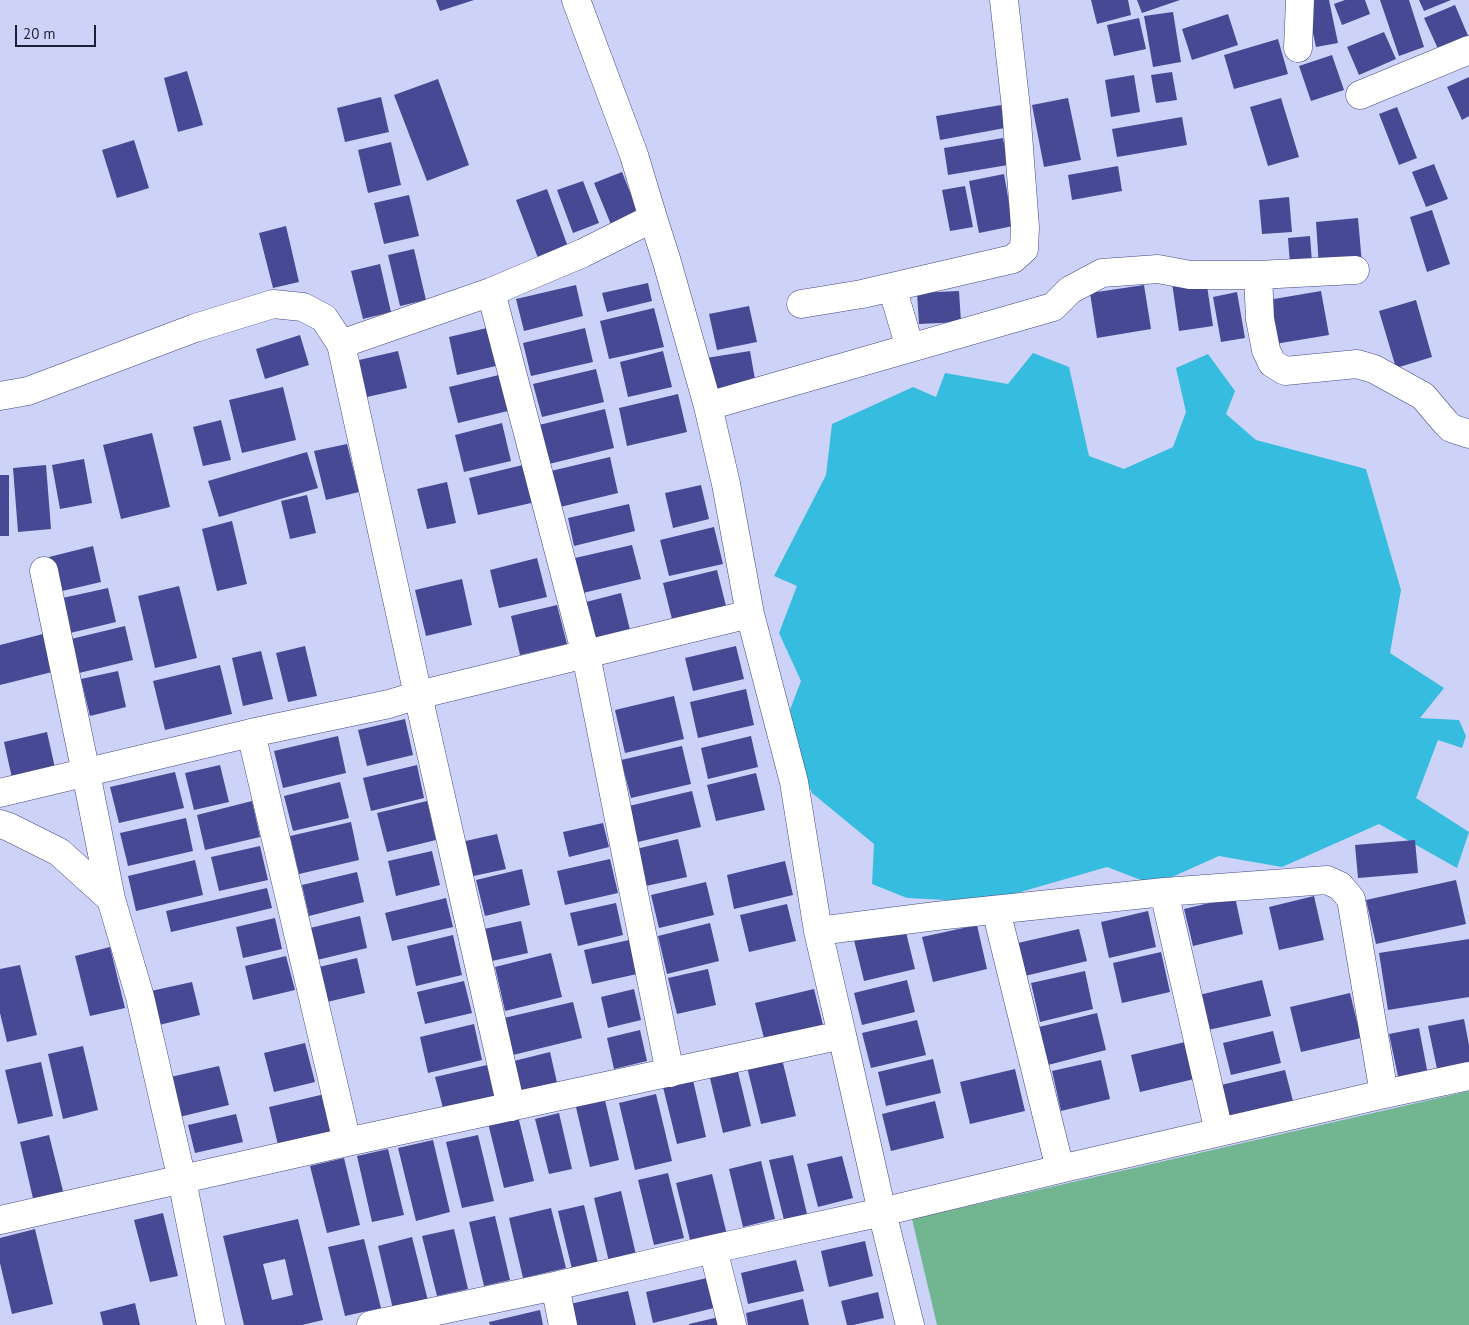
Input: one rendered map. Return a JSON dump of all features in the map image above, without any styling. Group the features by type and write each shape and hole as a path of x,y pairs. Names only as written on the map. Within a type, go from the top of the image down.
{"street":[{"path":"576,0 634,155 708,406 726,484 750,614 794,782 818,931 882,1212 910,1325"},
{"path":"801,304 862,294 1013,259 1024,249 1026,227 1016,108 1004,0"},
{"path":"1298,48 1300,0"},
{"path":"1360,95 1469,50"},
{"path":"341,344 491,292 583,253 653,218"},
{"path":"708,406 1053,307 1070,290 1102,273 1158,269 1190,275 1258,275 1355,270"},
{"path":"1258,275 1260,319 1266,350 1272,363 1284,371 1357,364 1374,369 1423,396 1451,428 1469,434"},
{"path":"892,287 910,348"},
{"path":"491,292 586,655 670,1073"},
{"path":"0,396 28,390 195,328 273,304 303,307 324,318 341,344 511,1107"},
{"path":"44,571 110,899 140,997 182,1180 211,1325"},
{"path":"0,793 251,732 390,704 418,695 750,614"},
{"path":"251,732 347,1142"},
{"path":"0,824 59,852 110,899"},
{"path":"818,931 1164,892 1327,880 1340,886 1351,899 1384,1094"},
{"path":"1164,892 1220,1132"},
{"path":"996,910 1060,1169"},
{"path":"0,1220 347,1142 842,1035"},
{"path":"383,1324 882,1212 1060,1169 1469,1076"},
{"path":"713,1249 732,1325"},
{"path":"554,1286 563,1325"}],"green space":[{"path":"1469,1091 1469,1325 937,1325 912,1219"}],"water":[{"path":"1033,353 1069,367 1089,456 1124,469 1173,447 1186,412 1176,368 1208,354 1235,391 1226,414 1256,440 1366,469 1401,590 1390,653 1444,688 1420,718 1459,720 1466,736 1462,748 1438,740 1416,798 1469,832 1457,868 1379,824 1282,867 1219,856 1154,885 1107,867 986,902 907,898 872,884 874,844 812,793 783,728 801,681 779,633 797,586 774,576 826,475 832,424 913,387 936,397 945,373 1008,384"}],"building":[{"path":"436,0 474,0 440,11"},
{"path":"1091,0 1128,0 1131,15 1097,24"},
{"path":"1137,0 1180,0 1142,13"},
{"path":"1329,0 1338,43 1316,47 1306,1"},
{"path":"1345,0 1365,0 1370,14 1342,25 1334,4"},
{"path":"1380,0 1409,0 1424,47 1399,56"},
{"path":"1419,0 1451,0 1424,11"},
{"path":"1455,5 1469,38 1439,51 1424,18"},
{"path":"1173,12 1181,62 1153,67 1144,16"},
{"path":"1228,14 1238,45 1192,60 1182,29"},
{"path":"1139,18 1146,49 1114,56 1107,25"},
{"path":"1384,32 1396,59 1359,75 1347,47"},
{"path":"1278,39 1288,74 1234,89 1224,55"},
{"path":"1332,55 1344,90 1311,101 1299,66"},
{"path":"187,71 203,125 178,132 164,78"},
{"path":"1172,72 1177,100 1156,103 1151,75"},
{"path":"1134,75 1140,112 1111,117 1105,80"},
{"path":"1469,77 1469,116 1462,120 1447,87"},
{"path":"438,79 469,165 427,181 394,95"},
{"path":"381,97 389,132 345,142 337,108"},
{"path":"1068,98 1081,160 1044,167 1032,105"},
{"path":"1281,98 1299,157 1268,166 1250,107"},
{"path":"1001,105 1005,128 940,140 936,116"},
{"path":"1397,107 1417,158 1399,165 1379,114"},
{"path":"1182,117 1187,145 1117,157 1112,129"},
{"path":"1003,138 1008,165 948,175 944,148"},
{"path":"134,140 149,188 117,198 102,150"},
{"path":"391,142 401,185 368,193 358,150"},
{"path":"1434,164 1448,199 1426,207 1412,172"},
{"path":"1118,166 1122,191 1072,200 1068,175"},
{"path":"622,172 640,217 612,227 594,183"},
{"path":"1004,174 1013,226 979,233 969,181"},
{"path":"583,181 599,223 573,233 557,190"},
{"path":"965,186 973,227 950,231 942,190"},
{"path":"547,189 568,247 538,258 516,200"},
{"path":"409,195 419,236 384,244 374,203"},
{"path":"1289,197 1292,232 1262,234 1259,200"},
{"path":"1432,210 1450,264 1427,272 1410,217"},
{"path":"1358,218 1362,264 1319,267 1316,222"},
{"path":"286,226 299,282 273,288 259,233"},
{"path":"1310,236 1312,262 1290,264 1288,238"},
{"path":"414,249 426,300 400,306 388,255"},
{"path":"380,264 391,312 363,319 351,271"},
{"path":"1206,279 1213,326 1179,331 1172,283"},
{"path":"648,283 652,301 607,312 602,293"},
{"path":"576,285 583,316 524,331 516,299"},
{"path":"1144,285 1151,329 1097,338 1090,293"},
{"path":"959,291 961,322 919,324 917,293"},
{"path":"1321,291 1329,335 1269,345 1262,301"},
{"path":"1237,292 1245,338 1221,342 1213,297"},
{"path":"1416,300 1432,357 1396,368 1379,311"},
{"path":"749,306 757,342 717,350 709,314"},
{"path":"654,308 664,347 609,359 600,321"},
{"path":"491,327 500,365 457,375 449,337"},
{"path":"585,328 593,362 531,376 523,343"},
{"path":"300,335 309,365 265,379 256,349"},
{"path":"398,351 407,388 367,397 359,360"},
{"path":"663,351 672,387 628,397 620,362"},
{"path":"750,351 757,391 713,399 706,358"},
{"path":"596,369 604,402 542,417 533,384"},
{"path":"503,374 512,410 458,423 449,387"},
{"path":"283,387 296,440 242,453 229,400"},
{"path":"678,394 687,432 627,446 619,408"},
{"path":"605,409 614,448 549,464 539,425"},
{"path":"221,420 231,460 203,466 193,427"},
{"path":"502,423 511,461 464,472 455,435"},
{"path":"152,433 170,507 121,519 103,445"},
{"path":"347,444 359,492 326,500 314,451"},
{"path":"307,452 318,488 219,517 208,481"},
{"path":"610,457 618,493 560,507 551,471"},
{"path":"84,459 92,503 60,509 52,465"},
{"path":"531,463 540,501 478,515 469,478"},
{"path":"46,465 51,529 18,532 13,468"},
{"path":"0,475 9,475 9,536 0,536"},
{"path":"447,482 456,523 427,529 417,489"},
{"path":"701,485 709,519 673,528 665,493"},
{"path":"307,495 316,533 290,539 281,501"},
{"path":"629,504 635,531 574,546 568,518"},
{"path":"232,521 247,584 217,591 202,529"},
{"path":"714,527 723,564 669,576 660,540"},
{"path":"632,545 641,579 583,593 575,558"},
{"path":"93,546 101,582 58,592 49,557"},
{"path":"537,558 547,597 499,608 490,570"},
{"path":"717,570 726,606 672,619 663,583"},
{"path":"462,579 472,625 426,636 415,590"},
{"path":"179,586 197,658 155,668 138,596"},
{"path":"108,588 116,622 66,634 58,599"},
{"path":"621,593 630,630 595,638 586,602"},
{"path":"557,605 567,644 520,655 511,616"},
{"path":"125,626 133,660 79,673 71,639"},
{"path":"43,634 52,672 0,685 0,645"},
{"path":"305,646 317,696 288,702 276,653"},
{"path":"736,646 744,679 693,691 685,658"},
{"path":"261,651 273,699 243,706 232,658"},
{"path":"220,665 232,714 165,730 153,681"},
{"path":"118,671 126,707 90,716 81,679"},
{"path":"746,689 754,725 698,738 690,702"},
{"path":"674,696 684,739 625,753 615,710"},
{"path":"405,719 413,755 367,766 358,730"},
{"path":"47,732 55,768 12,778 4,742"},
{"path":"338,736 346,773 283,788 274,751"},
{"path":"751,736 758,767 708,779 701,748"},
{"path":"682,746 691,784 631,798 621,760"},
{"path":"220,765 229,802 194,810 185,773"},
{"path":"417,765 424,798 371,811 363,778"},
{"path":"175,772 184,808 119,823 110,787"},
{"path":"756,773 765,810 716,821 707,785"},
{"path":"340,782 349,818 293,831 284,796"},
{"path":"692,791 701,827 638,842 629,806"},
{"path":"252,801 260,837 205,850 197,815"},
{"path":"427,801 436,840 387,852 377,813"},
{"path":"186,818 193,851 128,866 120,833"},
{"path":"351,822 359,860 299,874 290,836"},
{"path":"603,823 609,847 569,857 563,832"},
{"path":"497,834 506,869 469,877 461,842"},
{"path":"678,839 687,877 646,886 636,849"},
{"path":"1415,840 1418,873 1358,878 1355,845"},
{"path":"260,846 268,880 219,891 211,857"},
{"path":"432,851 440,885 396,896 388,861"},
{"path":"610,859 618,893 565,905 557,871"},
{"path":"195,860 203,895 136,911 128,876"},
{"path":"785,861 793,895 734,909 727,875"},
{"path":"522,869 530,905 485,916 476,880"},
{"path":"357,872 364,902 309,916 302,885"},
{"path":"1456,880 1466,924 1376,944 1366,900"},
{"path":"706,882 714,915 659,928 651,895"},
{"path":"267,888 272,908 171,932 166,911"},
{"path":"1314,896 1324,940 1279,950 1269,907"},
{"path":"1235,897 1243,934 1193,946 1184,909"},
{"path":"446,898 453,927 392,941 385,913"},
{"path":"616,903 623,935 578,946 570,913"},
{"path":"787,904 796,941 749,952 740,915"},
{"path":"1148,911 1156,947 1109,958 1101,922"},
{"path":"360,916 367,948 317,960 310,928"},
{"path":"275,918 282,949 243,958 236,927"},
{"path":"521,921 528,953 492,961 484,929"},
{"path":"710,923 719,961 667,974 658,936"},
{"path":"904,924 915,969 864,981 853,936"},
{"path":"977,925 987,969 933,982 922,937"},
{"path":"1079,929 1087,961 1025,976 1018,943"},
{"path":"453,935 462,975 416,986 407,946"},
{"path":"1469,939 1469,997 1388,1010 1379,953"},
{"path":"629,940 637,974 592,984 584,950"},
{"path":"110,947 125,1008 90,1016 75,956"},
{"path":"1161,952 1170,992 1122,1003 1113,963"},
{"path":"551,953 562,997 505,1011 495,967"},
{"path":"286,956 295,990 253,1000 245,966"},
{"path":"357,958 365,993 327,1002 319,967"},
{"path":"20,965 37,1035 7,1042 0,1013 0,969"},
{"path":"708,969 716,1005 677,1014 668,978"},
{"path":"1085,971 1093,1009 1040,1022 1031,983"},
{"path":"907,980 915,1012 862,1025 854,993"},
{"path":"1262,980 1271,1016 1208,1030 1199,995"},
{"path":"464,981 472,1013 425,1024 417,992"},
{"path":"192,982 200,1015 159,1025 151,991"},
{"path":"634,989 641,1020 608,1028 601,997"},
{"path":"814,989 824,1029 765,1042 755,1003"},
{"path":"1350,993 1361,1038 1301,1052 1290,1007"},
{"path":"573,1002 582,1038 513,1055 504,1018"},
{"path":"1097,1013 1106,1050 1048,1065 1039,1027"},
{"path":"1464,1019 1469,1045 1469,1062 1437,1069 1428,1026"},
{"path":"917,1020 926,1055 871,1068 862,1033"},
{"path":"474,1024 482,1060 428,1073 420,1037"},
{"path":"1419,1028 1428,1075 1399,1081 1389,1034"},
{"path":"640,1030 647,1061 614,1069 607,1038"},
{"path":"1273,1031 1281,1063 1231,1075 1223,1043"},
{"path":"1185,1042 1194,1079 1140,1092 1131,1055"},
{"path":"305,1043 315,1082 274,1092 264,1053"},
{"path":"83,1046 98,1110 63,1119 48,1054"},
{"path":"550,1052 558,1087 522,1095 514,1061"},
{"path":"782,1059 796,1116 761,1124 747,1067"},
{"path":"933,1059 941,1093 886,1106 878,1072"},
{"path":"1101,1060 1110,1099 1061,1111 1052,1071"},
{"path":"41,1062 53,1116 18,1124 5,1070"},
{"path":"487,1065 495,1100 444,1112 435,1077"},
{"path":"219,1066 229,1105 175,1118 166,1078"},
{"path":"737,1068 751,1126 723,1133 709,1074"},
{"path":"1015,1069 1025,1111 970,1124 960,1082"},
{"path":"1285,1070 1294,1105 1230,1120 1221,1085"},
{"path":"693,1080 706,1137 677,1144 663,1087"},
{"path":"325,1094 334,1132 278,1145 269,1107"},
{"path":"656,1094 672,1161 635,1170 619,1103"},
{"path":"604,1096 619,1160 590,1167 575,1103"},
{"path":"935,1101 944,1138 891,1151 882,1114"},
{"path":"559,1113 572,1169 549,1174 535,1119"},
{"path":"236,1114 243,1142 195,1153 188,1125"},
{"path":"518,1116 534,1181 504,1188 488,1123"},
{"path":"49,1135 64,1195 34,1203 20,1142"},
{"path":"478,1135 494,1201 462,1208 446,1142"},
{"path":"433,1140 450,1212 416,1221 398,1148"},
{"path":"388,1149 404,1215 372,1222 357,1156"},
{"path":"793,1155 807,1214 784,1220 769,1160"},
{"path":"842,1156 853,1198 818,1207 807,1164"},
{"path":"344,1158 360,1225 327,1233 310,1166"},
{"path":"761,1161 775,1219 743,1227 729,1169"},
{"path":"668,1173 684,1238 654,1245 638,1180"},
{"path":"712,1174 727,1235 691,1244 676,1183"},
{"path":"621,1191 637,1259 610,1266 594,1198"},
{"path":"584,1205 598,1263 572,1269 558,1211"},
{"path":"551,1208 566,1268 523,1278 509,1218"},
{"path":"163,1213 178,1276 150,1282 134,1220"},
{"path":"495,1216 510,1280 484,1286 469,1222"},
{"path":"298,1219 323,1320 302,1325 244,1325 223,1236","holes":["285,1259 293,1295 272,1300 263,1264"]},
{"path":"35,1229 53,1304 12,1314 0,1263 0,1238"},
{"path":"454,1229 468,1289 437,1296 422,1236"},
{"path":"412,1237 428,1301 393,1309 378,1246"},
{"path":"364,1239 381,1308 345,1316 328,1247"},
{"path":"865,1241 873,1276 829,1287 821,1251"},
{"path":"796,1260 804,1291 748,1304 741,1273"},
{"path":"707,1278 714,1308 653,1323 646,1292"},
{"path":"628,1291 636,1325 575,1325 570,1304"},
{"path":"878,1292 884,1318 847,1325 841,1301"},
{"path":"803,1299 809,1325 748,1325 746,1313"},
{"path":"135,1303 140,1325 103,1325 100,1312"},
{"path":"540,1310 543,1325 490,1325 489,1322"},
{"path":"719,1317 721,1325 689,1325 689,1324"}]}
